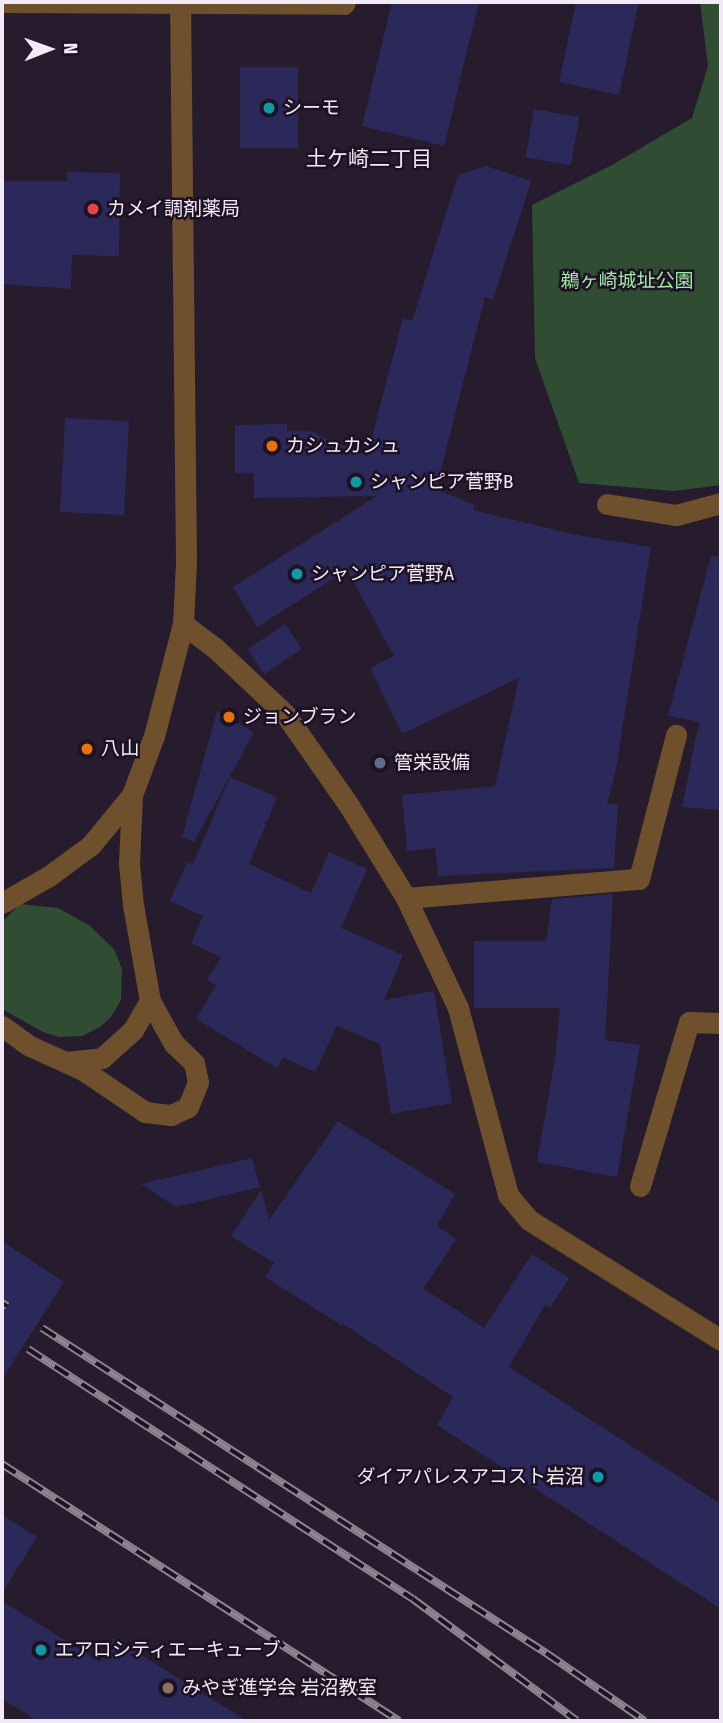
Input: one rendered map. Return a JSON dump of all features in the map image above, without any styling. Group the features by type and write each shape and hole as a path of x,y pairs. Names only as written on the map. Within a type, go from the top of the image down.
{"street":[{"path":"2,2 345,2"},
{"path":"2,1026 30,1046 66,1062 145,1112 172,1115 188,1107 198,1082 194,1063 174,1044 150,1001 132,905 129,864 132,795 154,736 183,624 186,562 180,2"},
{"path":"607,504 676,514 721,503"},
{"path":"183,624 214,647 285,713 348,804 406,898 458,1008 508,1195 529,1220 721,1340"},
{"path":"406,898 639,879 676,735"},
{"path":"2,903 49,876 91,845 132,795"},
{"path":"66,1062 103,1058 133,1030 150,1001"},
{"path":"640,1186 689,1022 721,1023"}],"green space":[{"name":"鵜ヶ崎城址公園","path":"700,2 721,2 721,485 674,491 579,483 535,358 532,205 612,165 692,118 708,66"},
{"path":"20,904 58,908 89,925 114,949 122,969 121,1000 111,1017 100,1027 82,1036 59,1037 43,1032 2,1009 2,922"}],"building":[{"path":"392,2 479,2 444,146 362,126"},
{"path":"576,2 639,2 619,95 559,82"},
{"name":"シーモ","path":"240,67 298,67 298,148 240,148"},
{"path":"534,109 579,117 571,165 525,157"},
{"path":"486,166 531,181 493,300 485,297 436,489 475,505 473,510 577,535 651,547 616,769 607,804 618,804 614,868 438,876 435,848 407,851 402,795 495,786 519,678 402,734 370,668 394,656 347,570 257,627 233,587 377,496 254,498 254,473 235,473 235,425 287,424 287,431 310,431 367,456 403,318 412,321 458,175"},
{"path":"67,172 120,173 119,256 72,255 71,289 2,284 2,181 67,181"},
{"path":"65,418 129,421 124,515 60,512"},
{"path":"711,556 721,557 721,810 682,807 699,722 668,716"},
{"path":"285,624 302,649 264,674 248,649"},
{"path":"217,711 254,732 194,842 182,837"},
{"path":"230,777 277,797 267,821 262,823 266,824 249,864 311,893 329,852 367,869 341,928 403,955 384,1000 434,991 452,1103 391,1114 380,1044 337,1026 315,1072 283,1057 277,1068 196,1019 216,985 207,980 221,957 191,943 203,916 170,901 187,862 193,864"},
{"path":"613,894 605,1040 640,1045 617,1177 537,1162 555,1059 560,1008 474,1008 474,941 546,941 552,899"},
{"path":"338,1121 455,1194 437,1226 456,1239 423,1289 484,1328 532,1254 569,1278 550,1308 545,1305 509,1367 721,1504 721,1609 437,1425 453,1397 342,1323 341,1325 265,1277 274,1263 231,1236 261,1190 269,1220"},
{"path":"252,1158 260,1187 176,1207 141,1184"},
{"path":"2,1241 64,1282 2,1379"},
{"path":"2,1515 37,1537 2,1593"},
{"name":"エアロシティエーキューブ","path":"2,1601 100,1662 114,1638 247,1721 38,1721 2,1699"}],"railway":[{"path":"2,1303 7,1306"},
{"path":"42,1328 546,1653 645,1721"},
{"path":"28,1349 413,1599 577,1721"},
{"path":"2,1464 399,1721"}],"place":[{"name":"シーモ","path":"269,108"},
{"name":"カメイ調剤薬局","path":"93,209"},
{"name":"カシュカシュ","path":"272,446"},
{"name":"シャンピア菅野B","path":"356,482"},
{"name":"シャンピア菅野A","path":"297,574"},
{"name":"ジョンブラン","path":"229,717"},
{"name":"八山","path":"87,749"},
{"name":"管栄設備","path":"380,763"},
{"name":"ダイアパレスアコスト岩沼","path":"598,1477"},
{"name":"エアロシティエーキューブ","path":"41,1650"},
{"name":"みやぎ進学会 岩沼教室","path":"168,1688"}],"district":[{"name":"土ケ崎二丁目","path":"369,159"}]}
